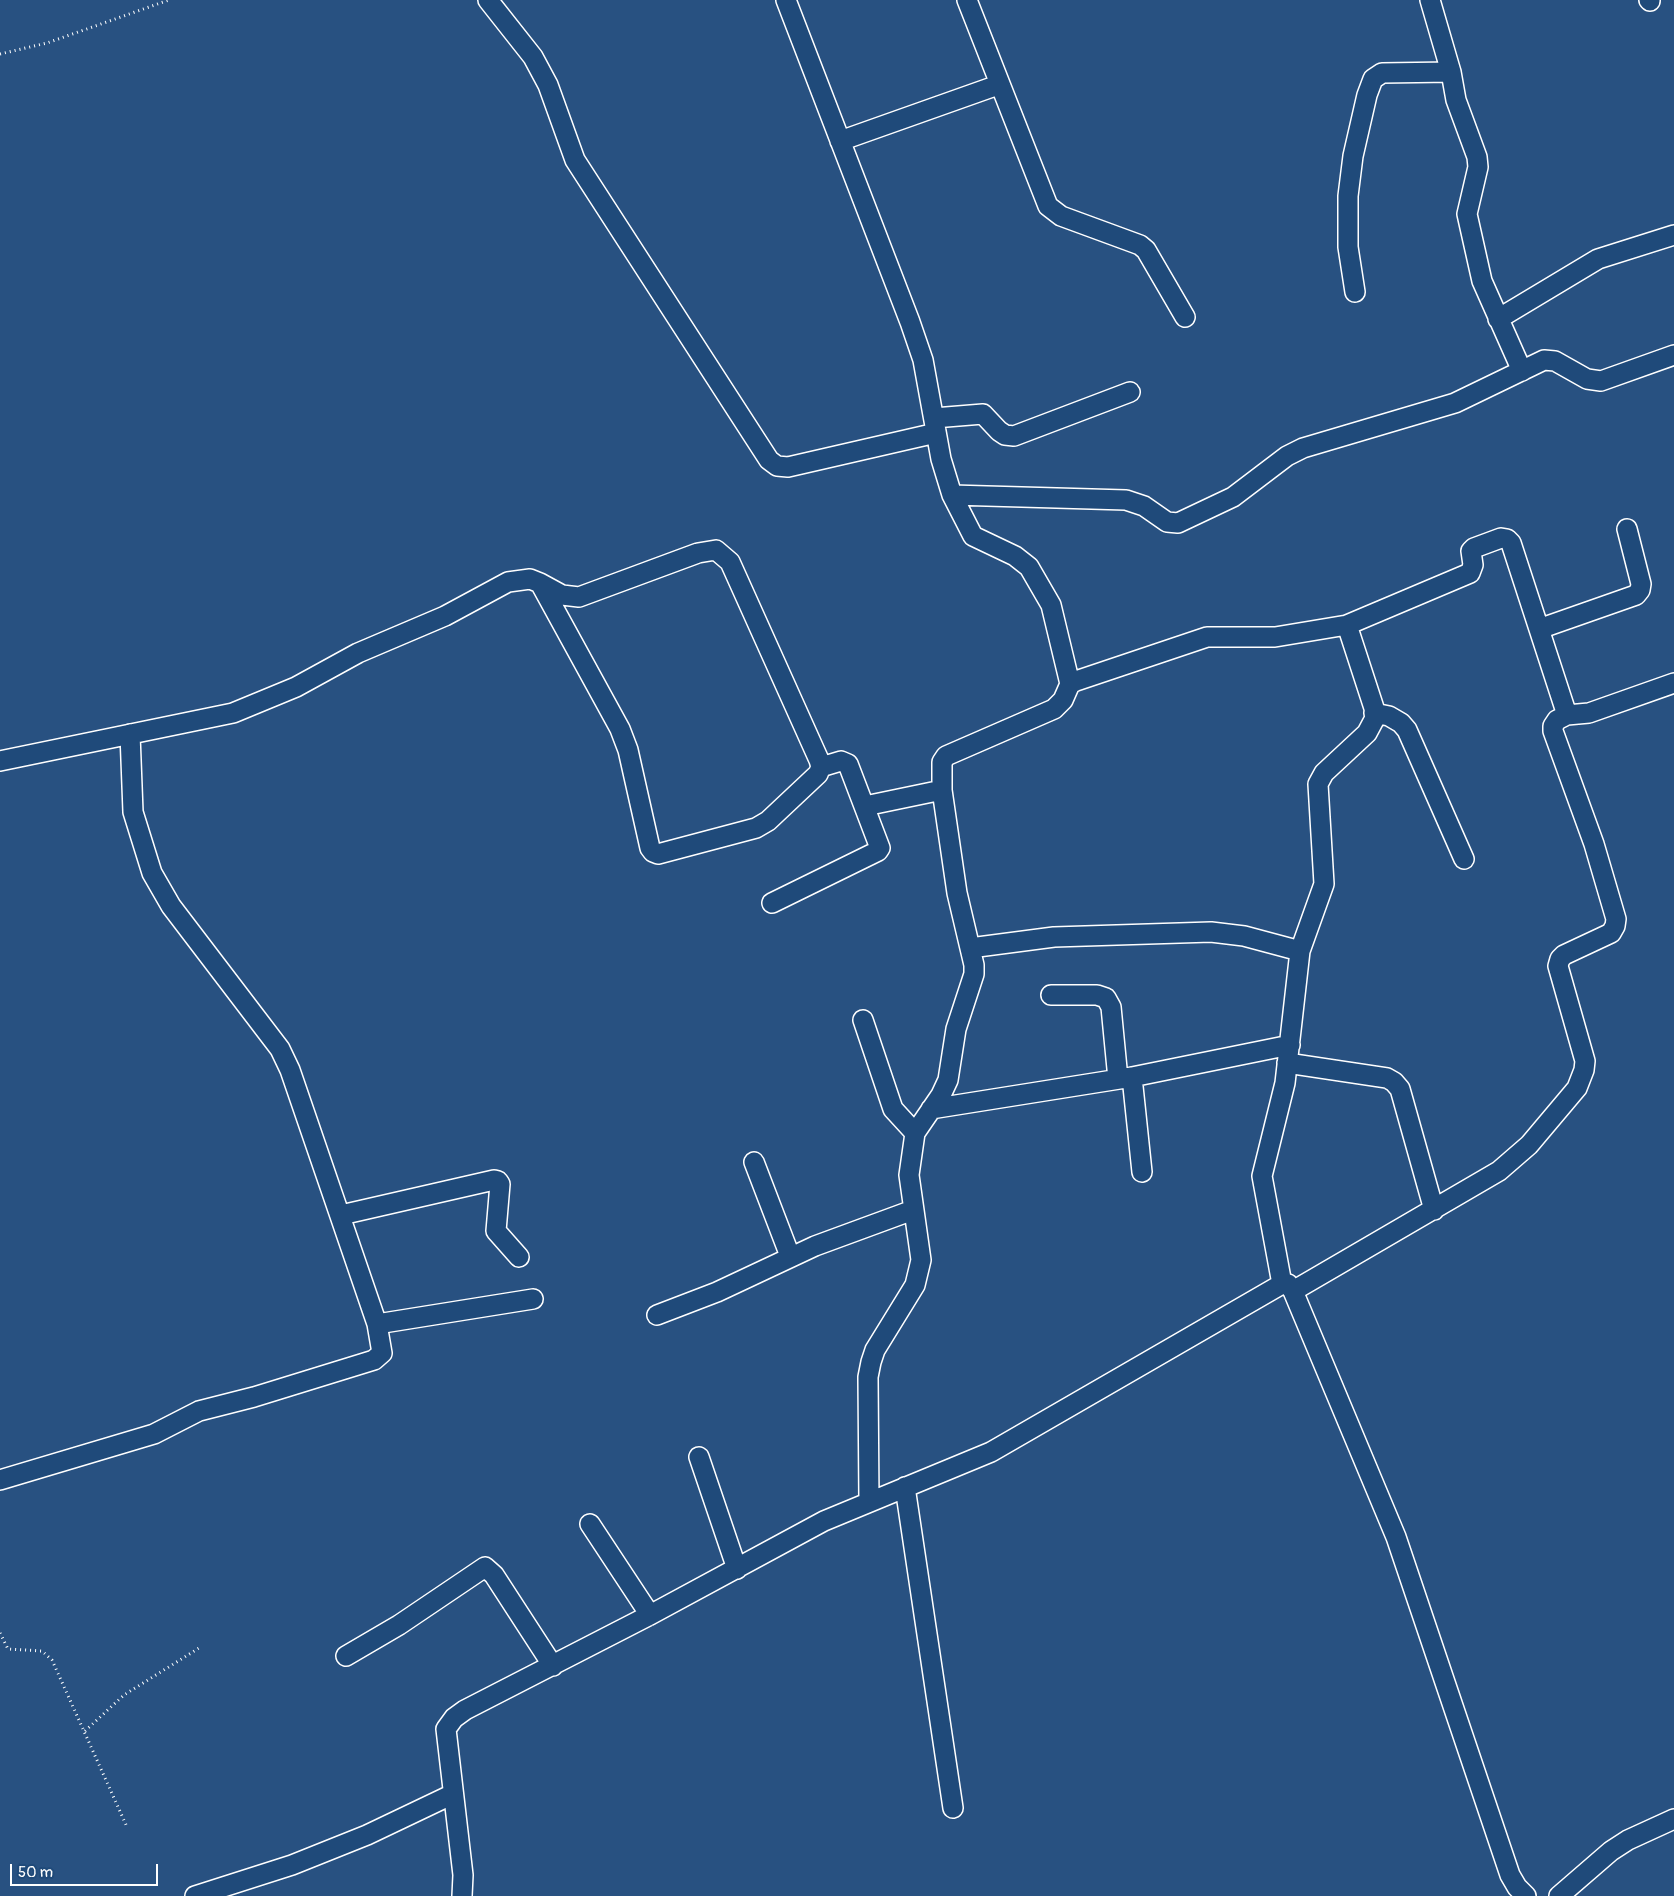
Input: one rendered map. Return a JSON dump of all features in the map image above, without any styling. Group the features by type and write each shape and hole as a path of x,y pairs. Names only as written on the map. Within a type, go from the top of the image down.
{"street":[{"path":"488,0 533,57 545,78 576,160 768,460 778,466 788,467 935,425 983,414 989,418 999,431 1005,435 1014,436 1130,392"},
{"path":"786,0 910,322 922,360 941,459 952,495 973,536 1015,556 1029,567 1051,605 1070,684 1062,700 1054,709 946,756 942,762 942,790 957,893 974,974 956,1029 951,1068 941,1094 915,1133 909,1175 921,1260 915,1285 875,1350 868,1377 869,1502"},
{"path":"967,0 998,85 1048,206 1061,216 1140,245 1186,317"},
{"path":"1430,0 1451,72 1456,100 1478,167 1468,203 1468,225 1482,282 1522,371"},
{"path":"1355,292 1348,247 1348,196 1353,156 1367,95 1373,79 1382,73 1451,72"},
{"path":"840,141 998,85"},
{"path":"1498,319 1598,259 1674,235"},
{"path":"952,495 1126,500 1144,506 1167,522 1178,523 1233,497 1287,456 1303,448 1434,410 1544,360 1550,360 1587,379 1602,380 1674,355"},
{"path":"1539,629 1636,595 1640,590 1641,584 1627,529"},
{"path":"1070,684 1207,637 1275,637 1347,625 1470,573 1473,565 1471,552 1474,548 1501,538 1511,544 1567,715"},
{"path":"0,761 233,713 262,703 358,653 445,616 508,582 530,579 540,583 568,598 579,597 698,553 716,550 724,554 730,562 821,767 818,774 762,826 658,854 653,852 650,848 628,750 612,716 540,583"},
{"path":"1347,625 1374,713 1372,727 1319,779 1324,884 1300,951 1289,1054 1262,1176 1288,1287 1396,1537 1510,1875 1517,1887 1526,1896"},
{"path":"462,1896 463,1876 446,1730 454,1718 465,1710 650,1615 824,1521 991,1452 1288,1287 1434,1210 1499,1171 1529,1146 1577,1088 1584,1070 1585,1061 1558,966 1564,955 1611,932 1615,926 1616,919 1594,844 1553,731 1557,720 1567,715 1589,713 1674,683"},
{"path":"1374,713 1389,716 1401,723 1407,730 1464,859"},
{"path":"0,1480 154,1434 199,1411 254,1398 374,1360 382,1353 378,1324 290,1070 280,1049 171,906 152,873 133,812 130,734"},
{"path":"772,903 878,852 880,845 845,761 821,767"},
{"path":"865,806 942,790"},
{"path":"970,948 1061,936 1211,932 1244,936 1300,951"},
{"path":"1051,995 1097,995 1106,998 1111,1007 1142,1172"},
{"path":"863,1020 892,1109 915,1133"},
{"path":"931,1109 1289,1054 1387,1078 1394,1082 1400,1089 1434,1210"},
{"path":"754,1162 790,1256"},
{"path":"341,1215 494,1180 500,1184 496,1231 519,1257"},
{"path":"656,1315 717,1292 790,1256 913,1210"},
{"path":"378,1324 533,1299"},
{"path":"699,1457 737,1569"},
{"path":"905,1487 953,1808"},
{"path":"590,1524 650,1615"},
{"path":"346,1656 399,1625 485,1567 494,1575 553,1666"},
{"path":"195,1896 254,1878 367,1835 453,1794"},
{"path":"1559,1896 1611,1851 1628,1840 1674,1819"}],"path":[{"path":"0,54 47,43 107,24 169,0"},
{"path":"0,1633 8,1649 42,1651 48,1654 52,1660 127,1827"},
{"path":"85,1730 124,1696 199,1648"}]}
